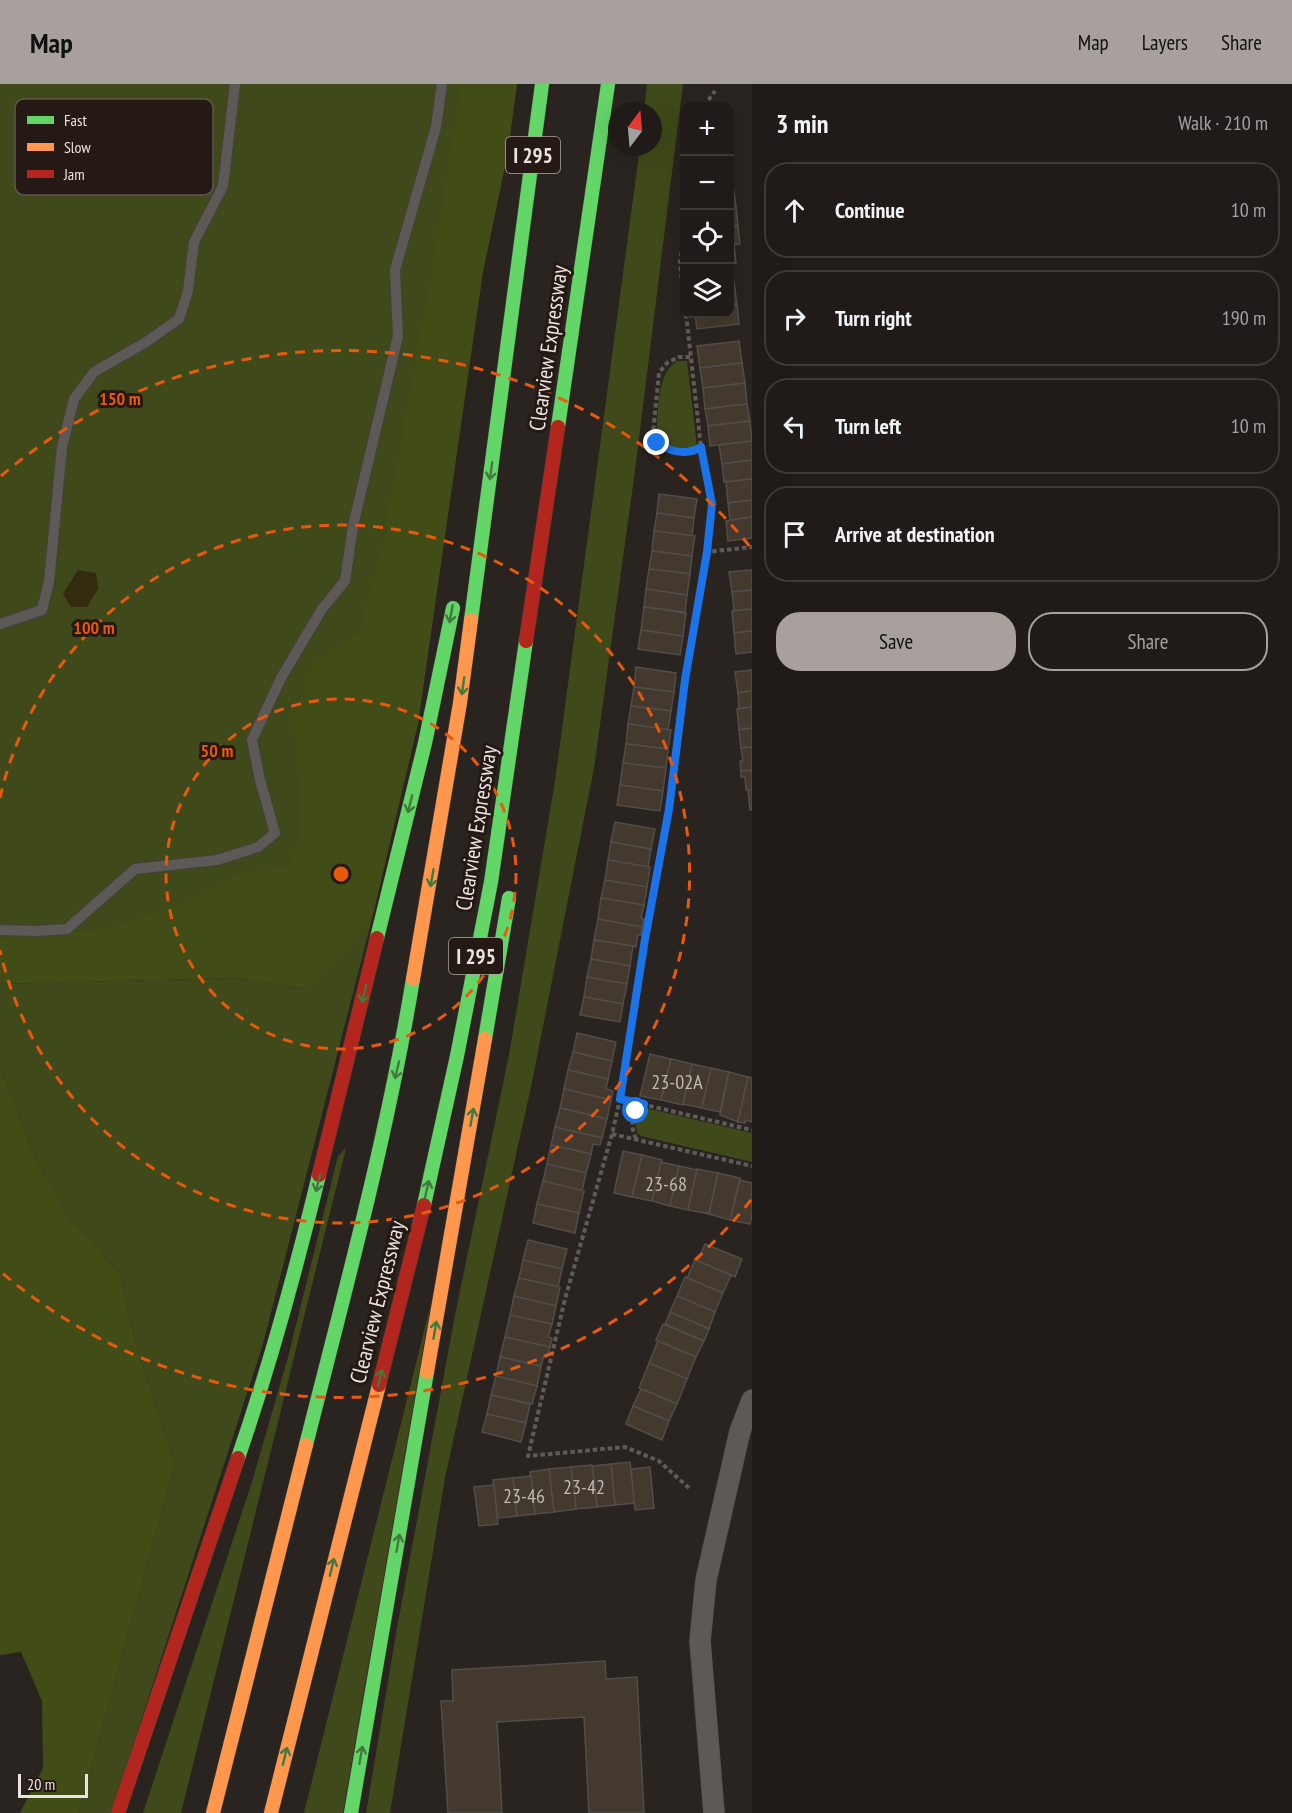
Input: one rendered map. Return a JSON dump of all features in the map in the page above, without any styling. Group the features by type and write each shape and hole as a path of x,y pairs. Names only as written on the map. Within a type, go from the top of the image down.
{"highway":[{"name":"Clearview Expressway","path":"213,1813 367,1204 403,1041 460,704 542,84"},
{"name":"Clearview Expressway","path":"271,1813 421,1217 475,964 492,871 608,84"},
{"path":"558,523 612,84"},
{"path":"472,508 524,226"},
{"path":"118,1813 257,1403 302,1246 425,743 454,599"},
{"path":"351,1813 511,885"}],"street":[{"path":"714,1813 700,1641 706,1580 740,1431 752,1400"}],"lane":[{"path":"0,624 42,610 50,582 62,447 74,399 94,372 146,342 179,319 188,291 194,242 223,186 235,84"},
{"path":"0,930 67,929 135,869 217,860 258,847 275,833 260,780 252,740 281,678 322,609 345,582 357,507 398,336 395,270 436,127 442,84"}],"path":[{"path":"707,102 715,91"},
{"path":"686,318 701,447 712,504 707,552 685,680 669,809 645,939 620,1099 564,1299 528,1456 625,1447 659,1461 689,1488"},
{"path":"690,357 679,357 667,363 659,373 653,433 657,443 667,449 682,453 701,447"},
{"path":"707,552 752,547"},
{"path":"620,1099 752,1130"},
{"path":"636,1139 632,1130 632,1119 636,1111 644,1104"},
{"path":"612,1134 752,1166"}],"green space":[{"path":"0,84 499,84 317,923 0,953"},
{"path":"461,84 517,84 508,152 483,272 418,724 373,915 338,960 305,989 236,978 0,984 0,938 108,929 192,900 242,873 287,867 300,838 300,801 293,716 315,661 359,633 382,546 432,270"},
{"path":"647,84 683,84 634,478 594,768 532,1082 445,1478 390,1813 366,1813 397,1628 456,1310 509,1055 555,781 639,156 662,156 662,102 645,102"},
{"path":"677,361 687,361 697,446 685,448 669,446 656,434 662,384 670,367"},
{"path":"373,915 263,1344 111,1813 79,1813 175,1464 135,1341 120,1273 67,1215 31,1148 0,1066 0,984 236,978 305,989"},
{"path":"0,1066 31,1148 67,1215 120,1273 135,1341 175,1464 79,1813 20,1813 43,1768 42,1701 21,1652 0,1655"},
{"path":"646,1108 752,1133 752,1162 641,1136 637,1133 635,1122"},
{"path":"346,1148 181,1813 143,1813 252,1482 288,1357 338,1156"},
{"path":"431,1303 343,1813 304,1813"}],"sand":[{"path":"78,570 96,573 98,589 87,607 71,607 63,594"}],"building":[{"path":"736,206 738,226 734,226 734,210"},
{"path":"734,226 738,226 740,244 734,245"},
{"path":"734,283 737,304 734,304"},
{"path":"734,304 737,304 739,324 697,329 696,318 734,318"},
{"path":"739,341 742,363 700,368 697,346"},
{"path":"742,363 745,383 703,388 700,368"},
{"path":"745,383 747,404 705,409 703,388"},
{"path":"747,404 750,421 708,426 705,409"},
{"path":"750,421 752,441 710,446 708,426"},
{"path":"752,441 752,460 722,464 719,445"},
{"path":"752,460 752,479 724,482 722,464"},
{"path":"752,479 752,500 728,503 726,482"},
{"path":"659,494 697,499 694,518 657,513"},
{"path":"752,500 752,517 730,520 728,503"},
{"path":"657,513 694,518 692,536 654,531"},
{"path":"752,517 752,538 728,541 726,521"},
{"path":"654,531 695,536 692,556 652,551"},
{"path":"652,551 692,556 690,574 649,569"},
{"path":"649,569 690,574 687,595 646,589"},
{"path":"752,570 752,590 732,592 729,572"},
{"path":"646,589 687,595 685,612 644,607"},
{"path":"752,590 752,609 734,611 732,592"},
{"path":"644,607 686,613 683,636 641,630"},
{"path":"752,609 752,631 734,633 732,611"},
{"path":"641,630 683,636 680,655 638,649"},
{"path":"752,631 752,652 736,654 734,633"},
{"path":"636,667 676,673 674,692 634,687"},
{"path":"752,670 752,691 738,693 735,672"},
{"path":"634,687 674,692 671,711 631,706"},
{"path":"752,691 752,707 739,709 738,693"},
{"path":"631,706 671,711 668,730 628,724"},
{"path":"752,707 752,728 739,730 737,709"},
{"path":"628,724 671,730 668,749 626,744"},
{"path":"752,728 752,747 741,748 739,730"},
{"path":"626,744 668,749 666,768 623,763"},
{"path":"752,747 752,770 741,771 740,761 743,761 741,748"},
{"path":"623,763 666,768 663,791 620,785"},
{"path":"752,770 752,790 746,790 745,777 741,777 741,771"},
{"path":"620,785 663,791 660,811 617,805"},
{"path":"748,790 752,790 752,810 750,810"},
{"path":"615,822 655,829 651,849 611,842"},
{"path":"611,842 651,849 648,867 608,860"},
{"path":"608,860 650,867 647,887 605,880"},
{"path":"605,880 647,887 644,905 601,898"},
{"path":"601,898 644,905 641,918 644,919 642,927 598,919"},
{"path":"598,919 642,927 636,947 594,940"},
{"path":"594,940 633,946 630,966 591,959"},
{"path":"591,959 630,966 627,984 587,977"},
{"path":"587,977 627,984 623,1004 584,997"},
{"path":"584,997 623,1004 620,1022 580,1015"},
{"path":"577,1033 616,1042 612,1061 573,1052"},
{"path":"573,1052 612,1061 608,1079 568,1070"},
{"path":"650,1054 671,1059 661,1100 640,1096"},
{"path":"671,1059 692,1064 683,1105 661,1100"},
{"path":"692,1064 711,1068 702,1108 683,1104"},
{"path":"711,1068 729,1072 720,1112 702,1108"},
{"path":"568,1070 608,1079 606,1089 613,1091 611,1100 564,1089"},
{"path":"729,1072 748,1077 738,1122 720,1115"},
{"path":"748,1077 752,1078 752,1122 745,1120 745,1123 738,1122"},
{"path":"564,1089 611,1100 607,1119 560,1108"},
{"path":"560,1108 607,1119 602,1138 555,1127"},
{"path":"555,1127 602,1138 600,1145 593,1144 591,1154 551,1145"},
{"path":"551,1145 591,1154 586,1173 547,1164"},
{"path":"623,1151 642,1155 632,1197 614,1193"},
{"path":"642,1155 662,1160 652,1201 632,1197"},
{"path":"661,1162 679,1166 670,1206 652,1201"},
{"path":"547,1164 586,1173 582,1191 543,1181"},
{"path":"679,1166 697,1170 688,1210 670,1206"},
{"path":"697,1169 718,1173 709,1214 688,1210"},
{"path":"718,1173 740,1178 730,1220 709,1214"},
{"path":"740,1180 752,1183 750,1224 730,1220"},
{"path":"543,1181 584,1191 579,1213 537,1204"},
{"path":"537,1204 579,1213 575,1233 533,1223"},
{"path":"528,1240 567,1249 562,1269 523,1260"},
{"path":"705,1244 742,1259 735,1277 698,1261"},
{"path":"523,1260 562,1269 558,1287 519,1278"},
{"path":"695,1260 731,1275 723,1293 687,1278"},
{"path":"685,1277 723,1293 715,1312 677,1296"},
{"path":"519,1278 560,1287 556,1306 514,1296"},
{"path":"514,1296 556,1306 552,1324 510,1315"},
{"path":"677,1296 715,1312 709,1329 670,1312"},
{"path":"670,1312 709,1329 704,1341 665,1324"},
{"path":"510,1315 552,1324 548,1337 552,1338 550,1347 505,1337"},
{"path":"663,1324 704,1341 696,1357 656,1340"},
{"path":"505,1337 550,1347 548,1355 544,1355 541,1366 500,1357"},
{"path":"658,1341 696,1357 687,1379 649,1363"},
{"path":"500,1357 541,1366 537,1386 496,1376"},
{"path":"649,1363 687,1379 677,1404 639,1388"},
{"path":"496,1376 537,1386 532,1404 491,1395"},
{"path":"641,1389 677,1404 669,1421 633,1406"},
{"path":"491,1395 530,1404 526,1423 487,1414"},
{"path":"633,1406 669,1421 662,1440 626,1424"},
{"path":"487,1414 526,1423 521,1442 482,1432"},
{"path":"630,1462 635,1503 615,1505 611,1464"},
{"path":"611,1464 615,1505 597,1507 592,1466"},
{"path":"592,1465 597,1507 576,1509 571,1467"},
{"path":"571,1467 576,1509 554,1512 549,1469"},
{"path":"650,1467 654,1508 635,1510 631,1469"},
{"path":"549,1469 554,1512 535,1514 530,1472"},
{"path":"531,1476 535,1514 517,1516 513,1478"},
{"path":"513,1478 517,1516 497,1518 493,1480"},
{"path":"494,1485 498,1524 479,1526 474,1487"},
{"path":"605,1661 606,1679 637,1677 644,1813 589,1813 584,1717 497,1722 502,1813 448,1813 441,1701 453,1701 452,1670"}],"traffic: fast":[{"path":"471,620 542,84"},
{"path":"558,427 608,84"},
{"path":"377,938 425,743 453,608"},
{"path":"424,1205 457,1056 491,882 526,641"},
{"path":"485,1039 509,898"},
{"path":"306,1445 378,1155 413,979"},
{"path":"238,1458 282,1317 319,1175"},
{"path":"351,1813 427,1372"}],"traffic: slow":[{"path":"413,979 460,703 471,620"},
{"path":"427,1372 485,1039"},
{"path":"271,1813 379,1385"},
{"path":"213,1813 306,1445"}],"traffic: jam":[{"path":"526,641 558,427"},
{"path":"319,1175 377,938"},
{"path":"379,1385 424,1205"},
{"path":"118,1813 238,1458"}],"route":[{"path":"636,1111 644,1104 620,1099 645,939 669,809 685,680 707,552 712,504 701,447 682,453 667,449 657,443"}]}
